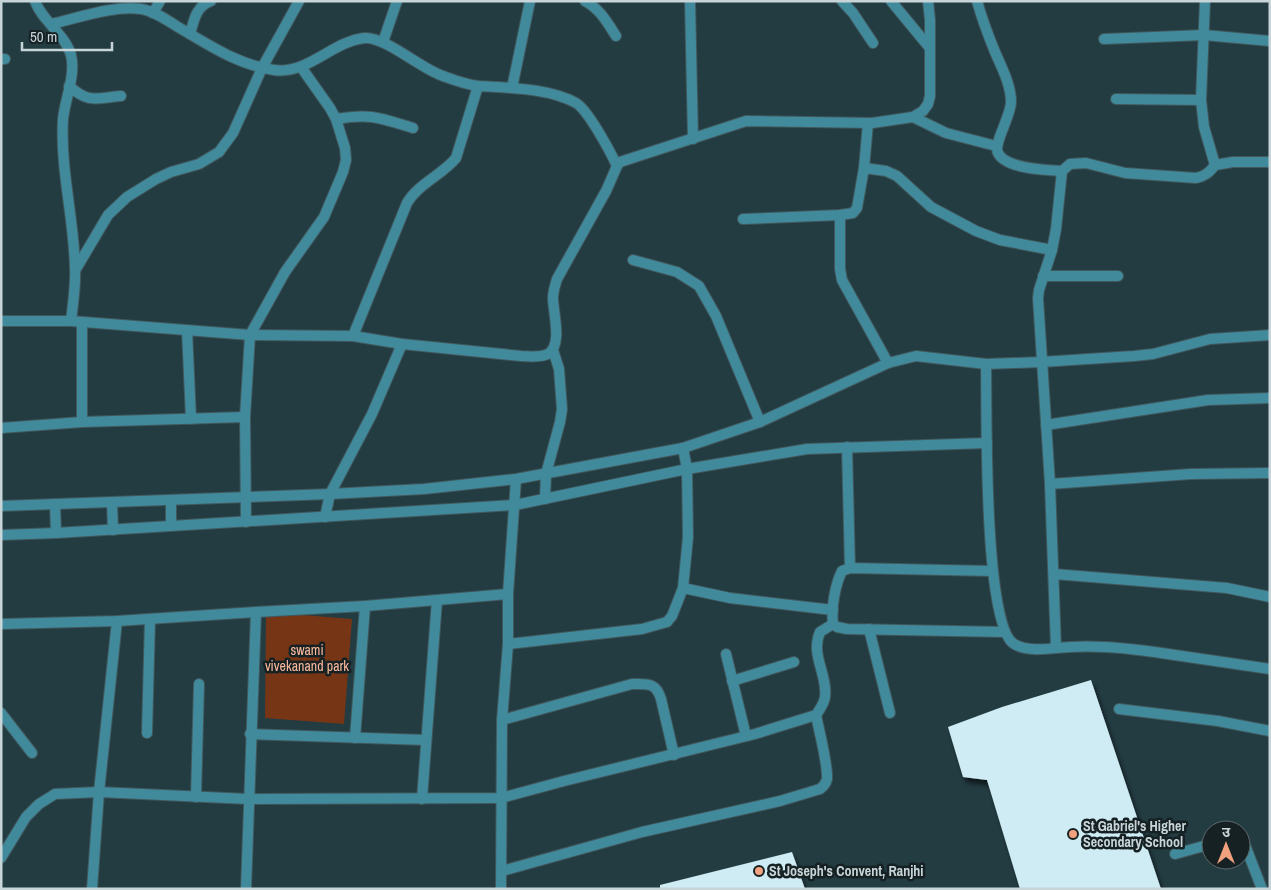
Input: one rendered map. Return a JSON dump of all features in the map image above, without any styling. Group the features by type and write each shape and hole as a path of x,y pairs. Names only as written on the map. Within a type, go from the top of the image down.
{"street":[{"path":"36,1 38,8 52,24 70,53 72,63 63,118 63,150 76,268 76,321 82,422"},
{"path":"153,13 160,1"},
{"path":"190,34 201,6 211,1"},
{"path":"76,268 108,215 127,197 156,179 171,172 199,164 219,152 233,133 262,68 299,1"},
{"path":"383,42 396,1"},
{"path":"512,88 530,1"},
{"path":"585,1 601,14 616,36"},
{"path":"690,1 693,139"},
{"path":"842,1 853,13 873,42"},
{"path":"891,1 929,46"},
{"path":"545,499 546,474 562,409 559,369 553,350 556,335 554,288 564,266 606,191 617,166 626,160 746,122 874,123 913,118 923,112 930,96 930,20 928,1"},
{"path":"977,1 981,17 1004,71 1011,93 1009,116 996,146 998,154 1014,164 1029,168 1062,171"},
{"path":"1056,648 1050,484 1038,298 1056,229 1062,171 1070,164 1086,163 1126,173 1196,178 1210,172 1214,165 1204,127 1201,100 1205,1"},
{"path":"52,24 118,9 141,9 153,13 230,56 262,68 282,71 301,67 352,40 368,38 383,42 426,69 454,80 478,86 512,88 550,94 564,97 577,103 582,108 617,166"},
{"path":"1104,38 1204,34 1270,41"},
{"path":"246,522 245,416 250,335 285,272 324,217 344,172 346,160 345,148 336,119 301,67"},
{"path":"69,86 80,96 86,98 121,96"},
{"path":"353,336 411,196 456,158 478,86"},
{"path":"1116,99 1201,100"},
{"path":"336,119 372,116 412,128"},
{"path":"913,118 946,133 996,146"},
{"path":"743,219 853,213 857,208 874,123"},
{"path":"1214,165 1233,162 1270,162"},
{"path":"864,168 886,171 897,176 931,207 976,232 1000,240 1052,250"},
{"path":"840,215 842,274 888,363"},
{"path":"633,260 677,272 699,286 716,316 760,422"},
{"path":"1043,276 1118,276"},
{"path":"1,321 76,321 250,335 353,336 402,344 521,356 540,356 553,350"},
{"path":"187,330 191,418"},
{"path":"1,506 330,494 424,489 516,480 683,448 760,422 888,363 916,356 986,364 1041,362 1134,356 1210,339 1270,334"},
{"path":"326,517 330,494 372,414 402,344"},
{"path":"986,364 992,571 998,610 1012,643 1022,647 1095,646 1132,649 1270,669"},
{"path":"1046,425 1222,398 1270,398"},
{"path":"1,428 82,422 245,416"},
{"path":"1,535 113,530 515,505 687,469 807,449 987,443"},
{"path":"847,447 850,568"},
{"path":"508,644 642,629 667,622 672,616 683,588 688,537 687,469 683,448"},
{"path":"1050,484 1191,474 1270,473"},
{"path":"501,889 502,720 508,644 508,594 516,480"},
{"path":"170,500 171,526"},
{"path":"112,502 113,530"},
{"path":"55,504 56,533"},
{"path":"833,624 833,610 839,576 842,571 850,568 992,571"},
{"path":"1054,574 1228,588 1270,597"},
{"path":"683,588 730,598 833,610"},
{"path":"1,624 117,621 365,606 508,594"},
{"path":"422,799 437,600"},
{"path":"355,738 365,606"},
{"path":"246,889 250,734 256,612"},
{"path":"147,733 150,619"},
{"path":"92,889 99,792 117,621"},
{"path":"833,624 847,629 1006,632"},
{"path":"502,870 642,832 780,801 820,789 827,780 816,715 822,705 825,690 817,658 816,642 820,632 833,624"},
{"path":"869,629 890,714"},
{"path":"726,654 746,736"},
{"path":"732,681 794,662"},
{"path":"196,797 199,684"},
{"path":"502,720 632,684 651,685 658,690 674,754"},
{"path":"1119,709 1218,721 1270,731"},
{"path":"1,713 32,753"},
{"path":"1,858 26,817 39,804 55,794 99,792 248,799 501,798 746,736 816,715"},
{"path":"250,734 426,740"},
{"path":"1175,854 1201,847"},
{"path":"1251,861 1262,889"}],"green space":[{"name":"swami vivekanand park","path":"266,612 352,619 344,724 265,718"}],"building":[{"name":"St Gabriel's Higher Secondary School","path":"1091,680 1161,889 1020,889 987,780 963,777 948,727 1002,707"},
{"name":"St Joseph's Convent, Ranjhi","path":"792,852 805,889 660,889 660,885"}],"place":[{"name":"St Gabriel's Higher Secondary School","path":"1073,834"},
{"name":"St Joseph's Convent, Ranjhi","path":"759,871"}]}
